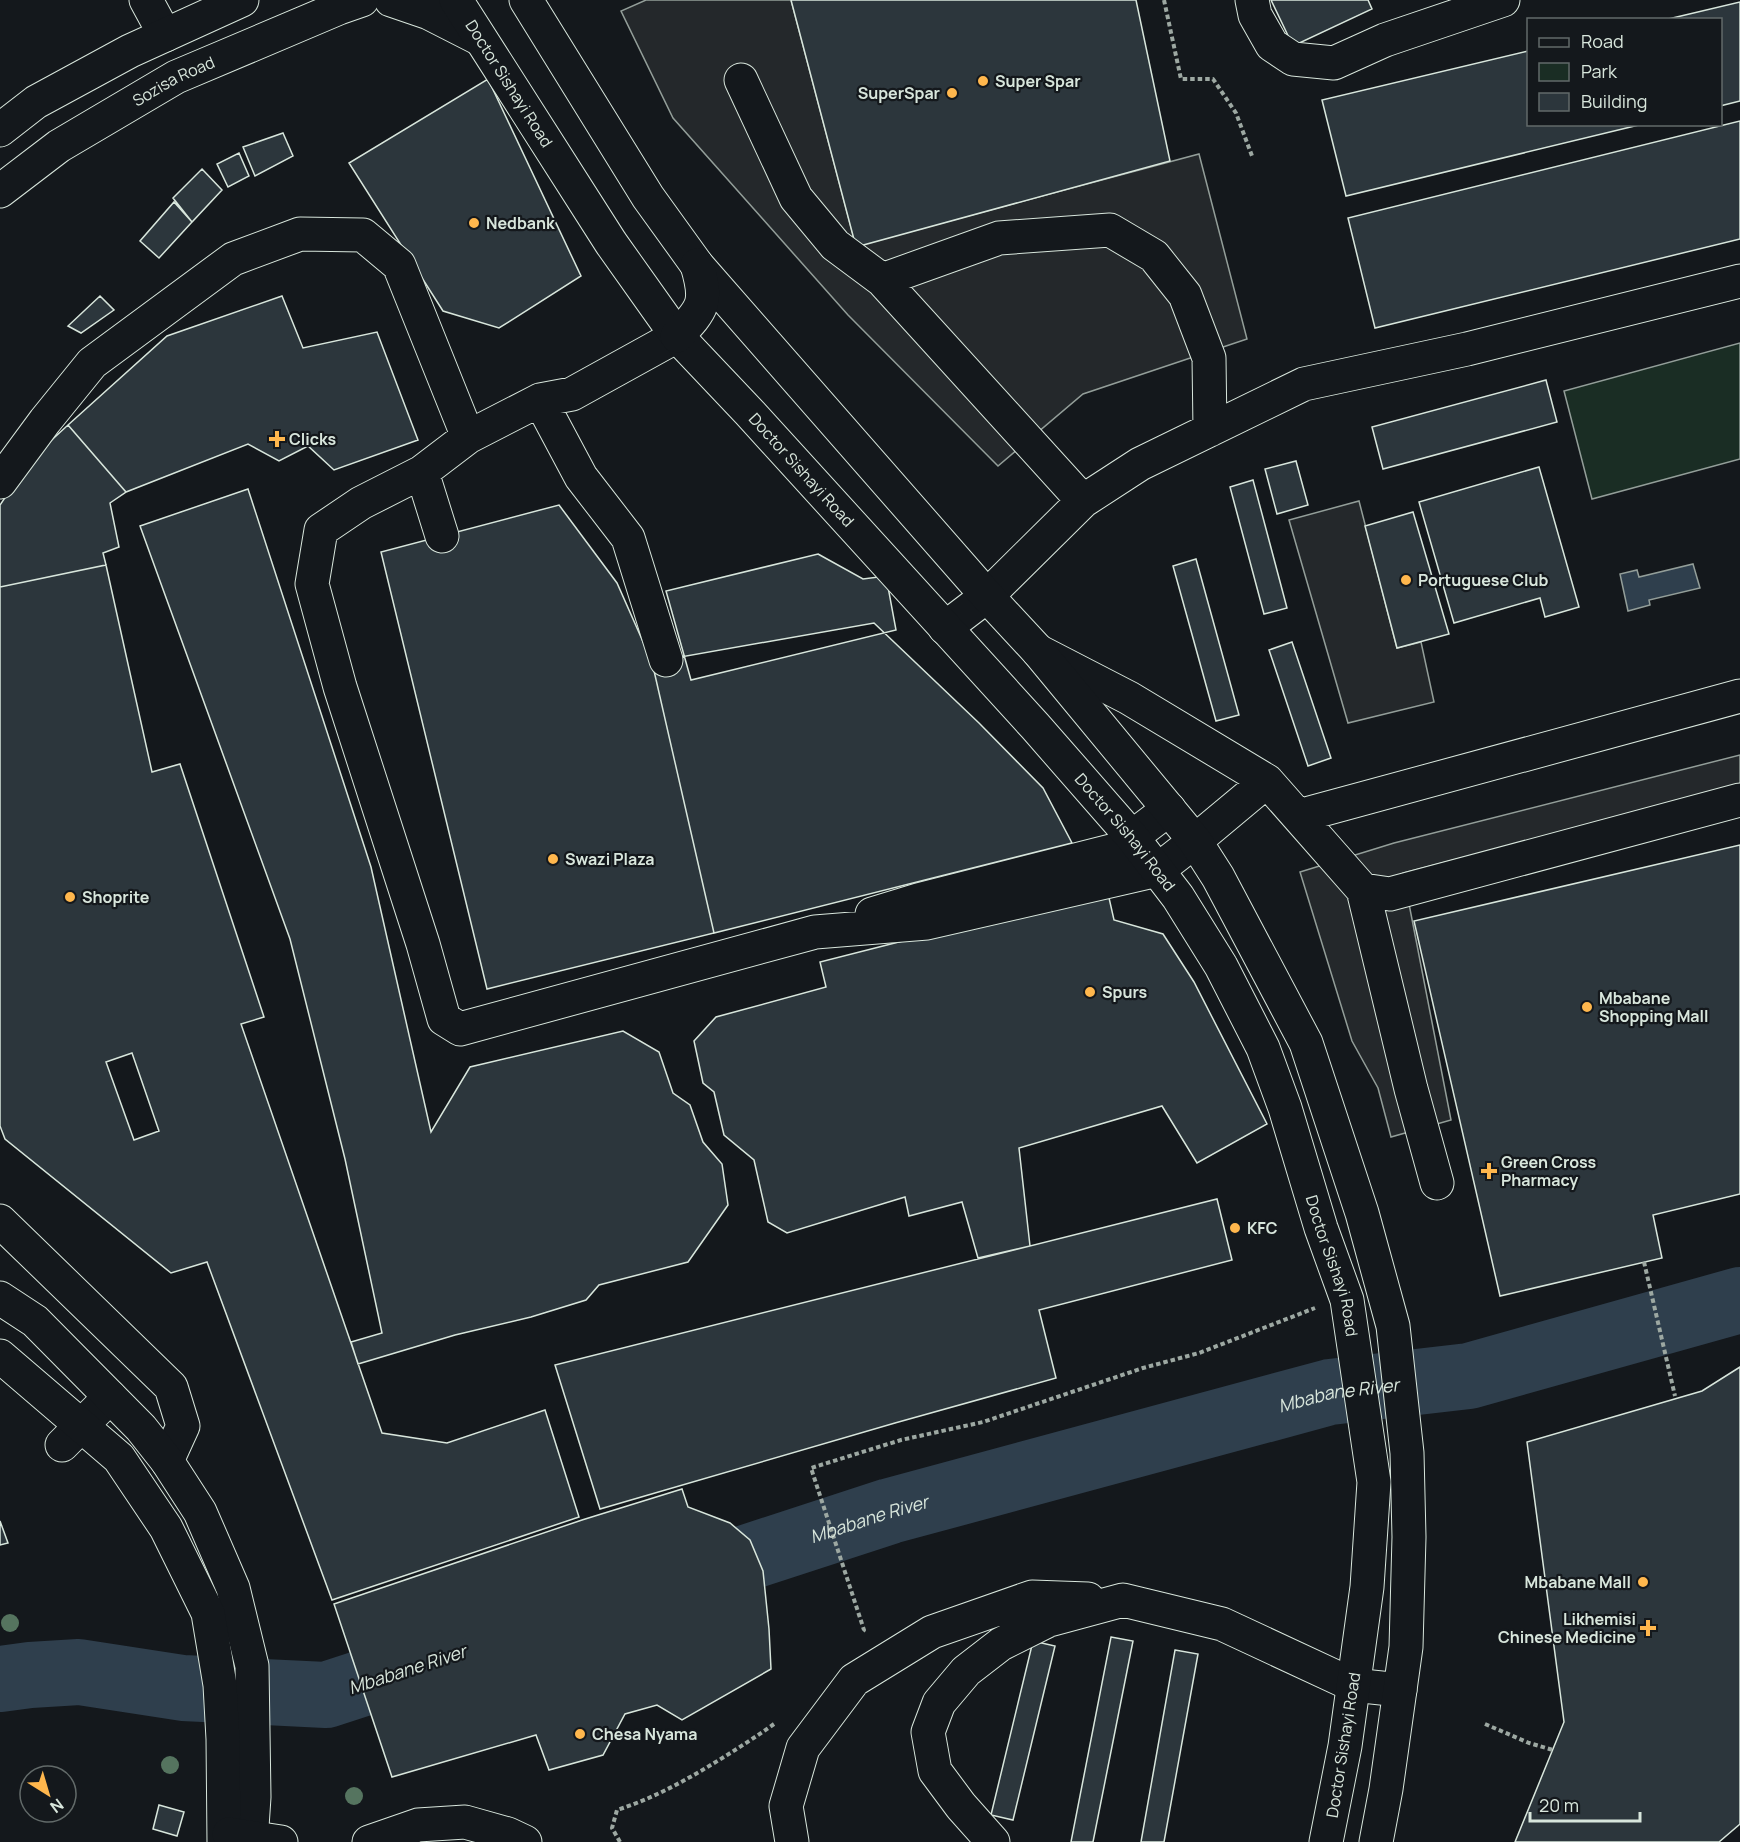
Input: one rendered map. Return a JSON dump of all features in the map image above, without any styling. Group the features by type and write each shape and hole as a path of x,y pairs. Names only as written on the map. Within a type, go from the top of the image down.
{"main road":[{"path":"146,0 165,35"},
{"path":"0,130 36,102 130,51 242,0"},
{"name":"Sozisa Road","path":"0,191 59,146 176,77 362,0"},
{"path":"391,0 429,13 480,39"},
{"name":"Doctor Sishayi Road","path":"456,0 611,243 677,336 1035,726 1132,837 1178,897 1221,966 1263,1048 1285,1108 1321,1228 1347,1300 1374,1482 1367,1587 1345,1746 1326,1842"},
{"path":"526,0 648,196 697,265 987,596 1038,651 1195,842 1218,877 1305,1043 1358,1202 1393,1326 1407,1453 1409,1537 1406,1647 1386,1789 1376,1842"},
{"path":"553,45 556,0"},
{"path":"1252,0 1254,15 1272,45 1293,59 1334,63 1385,40 1503,0"},
{"path":"741,80 796,198 835,245 882,280 1083,501"},
{"path":"882,280 999,238 1110,230 1154,256 1185,296 1209,358 1210,430"},
{"path":"0,482 92,363 233,259 300,234 363,235 399,265 468,437"},
{"path":"697,265 702,283 703,302 694,318 677,336 572,394 540,400 468,437 422,472 361,502 321,530 312,584 340,687 423,944 444,1019 460,1029 816,932 918,900 1115,850 1169,809"},
{"path":"945,628 987,596 1083,501 1140,464 1304,384 1467,349 1740,281"},
{"path":"540,400 581,477 628,538 666,660"},
{"path":"422,472 442,536"},
{"path":"1038,651 1129,698 1267,781 1363,890 1409,1080 1437,1183"},
{"path":"1299,816 1740,696"},
{"path":"816,932 927,923 1158,870 1267,781"},
{"path":"1363,890 1390,894 1740,800"},
{"path":"0,1221 171,1387 183,1426 167,1461"},
{"path":"0,1298 35,1321 141,1428 167,1461 200,1512 234,1588 252,1666 254,1797 247,1839"},
{"path":"0,1356 72,1435 120,1458 166,1528 208,1613 220,1685 223,1739 247,1839"},
{"path":"72,1435 110,1397"},
{"path":"792,1842 786,1806 803,1748 854,1680 932,1632 1032,1597 1123,1600 1222,1624 1353,1685 1400,1690"},
{"path":"993,1842 961,1806 935,1771 928,1732 939,1703 966,1671 1001,1644 1049,1620 1123,1600"},
{"path":"369,1842 418,1825 465,1822 508,1834 525,1842"}],"path":[{"path":"1164,0 1181,79 1213,80 1236,113 1252,156"},
{"path":"1644,1262 1675,1396"},
{"path":"859,1640 864,1630 811,1468 901,1440 983,1422 1143,1368 1199,1353 1306,1311 1347,1300"},
{"path":"620,1842 612,1828 616,1810 644,1801 678,1784 738,1748 781,1718"},
{"path":"1485,1725 1553,1750"}],"green space":[{"path":"1740,343 1740,459 1592,499 1564,391"}],"shaded area":[{"path":"646,0 791,0 856,246 1199,154 1247,339 1083,394 998,466 848,315 673,118 621,11"},
{"path":"1359,501 1397,648 1421,642 1434,702 1348,723 1289,520"},
{"path":"1740,755 1740,786 1403,873 1451,1120 1391,1137 1378,1088 1352,1041 1300,872 1394,843"}],"water":[{"path":"1693,564 1700,588 1649,600 1650,605 1628,611 1620,574 1637,570 1639,577"}],"building":[{"name":"Super Spar","path":"791,0 1136,0 1170,161 856,247"},
{"path":"1271,0 1368,0 1372,9 1293,46"},
{"path":"1740,2 1740,101 1722,106 1722,18 1672,18"},
{"path":"1527,51 1527,126 1635,126 1346,196 1322,100"},
{"path":"488,79 581,276 499,328 443,311 349,163"},
{"path":"1740,121 1740,239 1375,328 1348,218"},
{"path":"283,133 293,156 255,176 243,147"},
{"path":"239,153 249,176 228,187 217,164"},
{"path":"202,169 222,190 192,222 173,198"},
{"path":"174,202 192,222 159,258 140,241"},
{"path":"100,296 114,310 81,333 68,326"},
{"path":"282,296 303,348 377,332 418,440 334,470 308,446 279,461 248,444 126,492 68,425 167,336"},
{"path":"1546,380 1557,422 1383,469 1372,427"},
{"path":"68,425 126,492 110,503 119,547 103,553 106,565 0,587 0,505 31,459"},
{"path":"1296,461 1308,505 1277,514 1265,469"},
{"path":"1539,467 1579,607 1545,617 1540,598 1454,623 1419,502"},
{"path":"1253,480 1287,608 1264,614 1230,487"},
{"path":"248,489 371,867 431,1132 470,1067 623,1031 659,1052 673,1093 690,1105 703,1142 722,1164 728,1205 688,1262 599,1285 586,1300 531,1317 455,1335 358,1364 351,1342 382,1333 345,1159 290,939 140,526"},
{"path":"559,505 617,583 652,662 714,933 487,989 381,552"},
{"name":"Portuguese Club","path":"1413,512 1449,634 1397,648 1365,526"},
{"path":"818,554 863,579 886,576 896,630 691,680 666,591"},
{"path":"1196,559 1239,715 1216,721 1173,566"},
{"path":"106,565 152,772 180,764 264,1017 241,1024 382,1433 447,1443 545,1410 579,1517 332,1600 207,1262 171,1273 5,1139 0,1126 0,587","holes":["132,1053 159,1131 134,1140 106,1062"]},
{"path":"874,623 1043,788 1072,843 714,933 652,662"},
{"path":"1292,642 1331,758 1308,766 1269,650"},
{"name":"Mbabane Shopping Mall","path":"1740,845 1740,1194 1653,1215 1662,1258 1500,1296 1414,921"},
{"path":"1107,889 1114,920 1163,934 1194,982 1267,1124 1197,1163 1162,1106 1019,1148 1030,1246 978,1258 962,1202 909,1216 905,1197 787,1233 768,1222 754,1160 724,1135 714,1092 703,1083 694,1041 716,1017 826,987 820,962"},
{"path":"1217,1199 1232,1260 1039,1310 1056,1378 600,1509 555,1365"},
{"name":"Mbabane Mall","path":"1740,1367 1740,1824 1719,1842 1515,1842 1564,1722 1527,1442 1702,1391"},
{"path":"682,1489 688,1507 730,1523 750,1540 763,1571 771,1669 682,1720 657,1705 625,1714 603,1755 549,1770 536,1735 392,1777 334,1604 582,1520"},
{"path":"0,1521 8,1543 0,1545"},
{"path":"1111,1637 1133,1641 1093,1842 1071,1842"},
{"path":"1033,1641 1055,1646 1013,1820 991,1815"},
{"path":"1175,1650 1198,1654 1164,1842 1141,1842"},
{"path":"159,1805 184,1812 177,1836 153,1829"}],"waterway":[{"name":"Mbabane River","path":"669,1583 890,1511 1330,1392 1469,1376 1740,1300"},
{"name":"Mbabane River","path":"0,1679 79,1672 183,1688 326,1695 449,1655"}],"place":[{"name":"Super Spar","path":"983,81"},
{"name":"SuperSpar","path":"952,93"},
{"name":"Nedbank","path":"474,223"},
{"name":"Clicks","path":"277,439"},
{"name":"Portuguese Club","path":"1406,580"},
{"name":"Swazi Plaza","path":"553,859"},
{"name":"Shoprite","path":"70,897"},
{"name":"Spurs","path":"1090,992"},
{"name":"Mbabane Shopping Mall","path":"1587,1007"},
{"name":"Green Cross Pharmacy","path":"1489,1171"},
{"name":"KFC","path":"1235,1228"},
{"name":"Mbabane Mall","path":"1643,1582"},
{"name":"Likhemisi Chinese Medicine","path":"1648,1628"},
{"name":"Chesa Nyama","path":"580,1734"}]}
